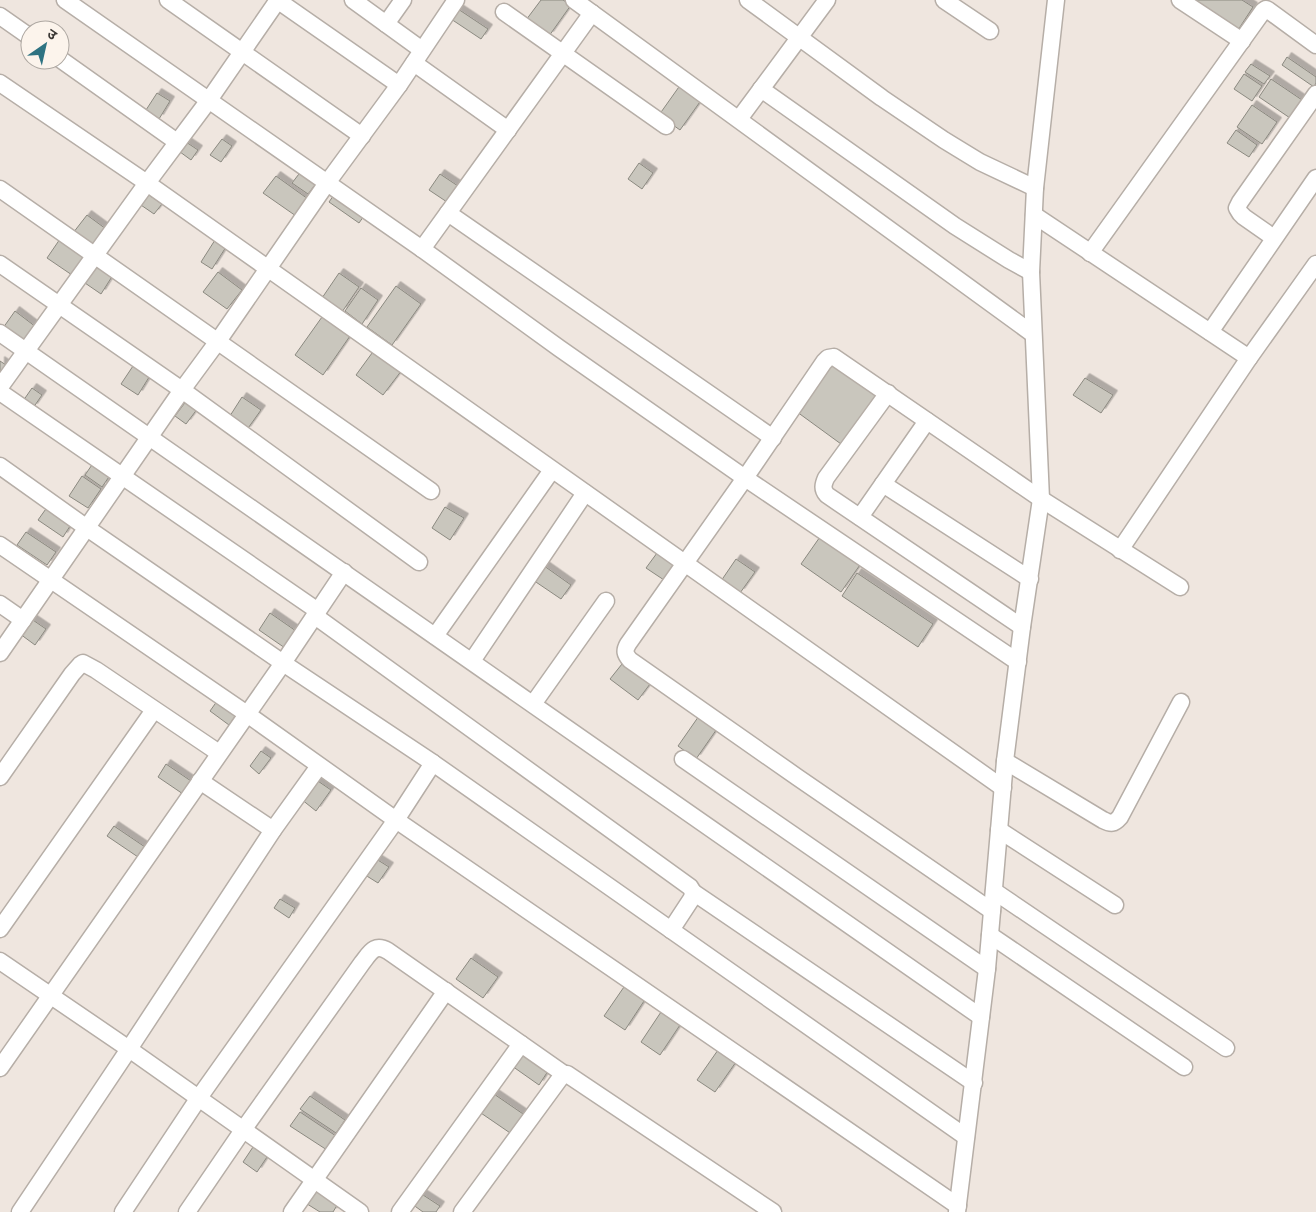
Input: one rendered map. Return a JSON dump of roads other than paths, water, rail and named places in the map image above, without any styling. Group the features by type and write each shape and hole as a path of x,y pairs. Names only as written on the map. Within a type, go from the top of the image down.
{"street":[{"path":"65,0 746,478 1018,662"},
{"path":"168,0 362,136"},
{"path":"0,387 146,183 209,100 278,0 399,85"},
{"path":"353,0 386,24 418,56 508,130"},
{"path":"386,24 403,0"},
{"path":"0,654 149,437 327,183 399,85 456,0"},
{"path":"574,0 1033,334"},
{"path":"748,0 882,98 944,140 980,162 1035,188"},
{"path":"738,119 827,0"},
{"path":"944,0 990,31"},
{"path":"0,545 247,714 396,820 958,1209 987,969 1005,761 1041,499 1031,272 1035,188 1056,0"},
{"path":"1180,0 1242,41"},
{"path":"1090,253 1263,11 1266,9 1316,45"},
{"path":"504,12 666,126"},
{"path":"422,249 592,13"},
{"path":"0,16 20,30"},
{"path":"70,65 177,142"},
{"path":"0,83 146,183 1003,788"},
{"path":"761,89 955,226 1031,272"},
{"path":"1274,238 1244,217 1237,208 1316,94"},
{"path":"1210,332 1316,178"},
{"path":"0,189 430,491"},
{"path":"448,213 772,438"},
{"path":"1034,215 1249,358"},
{"path":"0,264 182,390 419,562"},
{"path":"1120,550 1249,358 1316,264"},
{"path":"0,333 981,1017"},
{"path":"992,911 630,660 625,654 625,649 746,478 824,362 828,358 834,357 1041,499 1180,587"},
{"path":"0,392 316,613 678,878 690,887 693,892 974,1083"},
{"path":"888,394 826,478 823,490 827,495 1022,627"},
{"path":"860,517 927,421"},
{"path":"0,466 283,663 433,764 966,1137"},
{"path":"435,636 552,470"},
{"path":"883,484 1030,579"},
{"path":"472,661 585,493"},
{"path":"0,1068 283,663 344,572"},
{"path":"533,704 606,601"},
{"path":"0,604 23,620"},
{"path":"0,777 72,674 83,663 219,753"},
{"path":"1005,761 1110,824 1120,817 1181,702"},
{"path":"0,929 154,710"},
{"path":"683,759 987,969"},
{"path":"123,1212 198,1099 396,820 433,764"},
{"path":"20,1212 273,830 319,766"},
{"path":"200,781 273,830"},
{"path":"1000,830 1115,904"},
{"path":"994,891 1226,1048"},
{"path":"671,930 692,898 693,892"},
{"path":"990,935 1184,1067"},
{"path":"187,1212 242,1130 372,951 380,947 564,1074 571,1075 773,1212"},
{"path":"0,961 129,1049 360,1212"},
{"path":"292,1212 446,991"},
{"path":"400,1212 521,1044"},
{"path":"462,1212 564,1074"}]}
